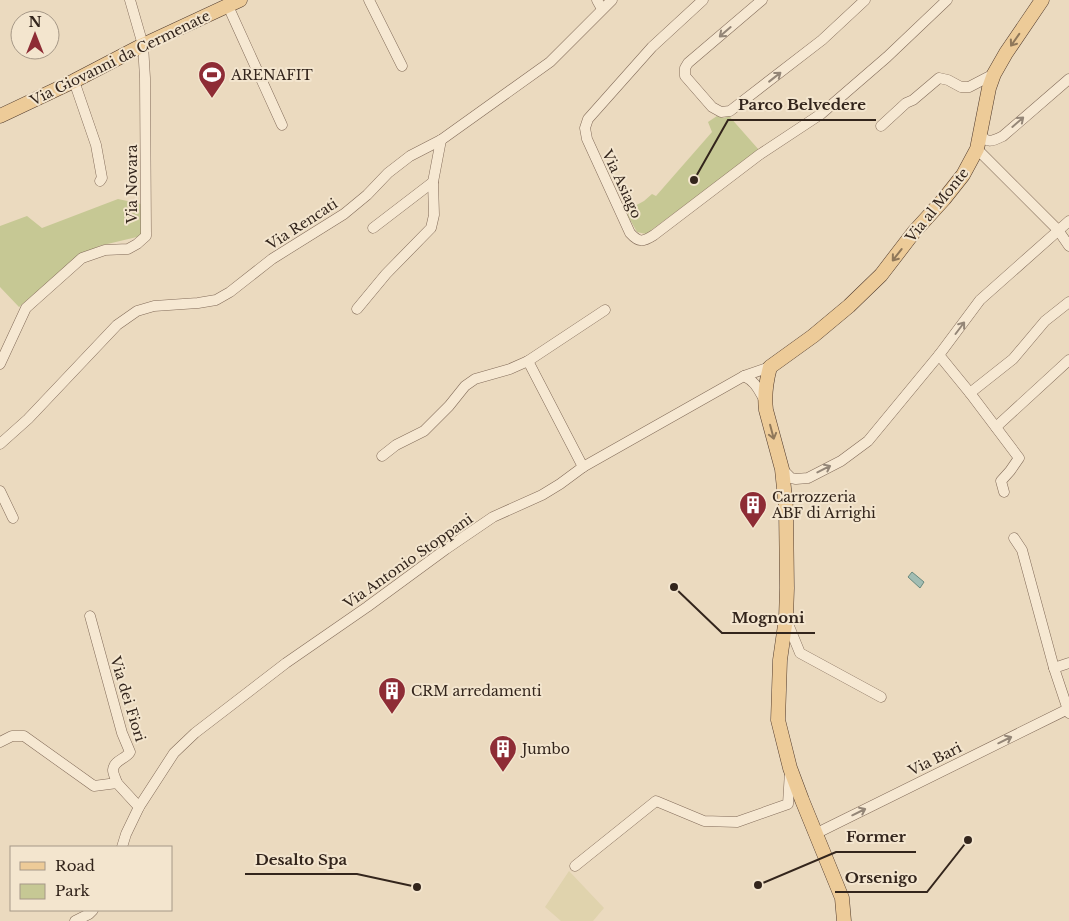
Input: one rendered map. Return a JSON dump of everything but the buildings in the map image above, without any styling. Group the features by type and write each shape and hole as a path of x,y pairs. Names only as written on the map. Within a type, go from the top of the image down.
{"main road":[{"name":"Via al Monte","path":"770,367 813,336 849,306 881,275 914,232 963,176 977,149 989,88 994,74 1042,0"},
{"name":"Via Giovanni da Cermenate","path":"0,116 74,82 143,46 234,3"},
{"path":"770,367 766,385 766,410 782,469 786,508 786,618 780,660 778,720 790,768 842,898 844,921"}],"street":[{"path":"130,0 143,46"},
{"path":"368,0 402,66"},
{"name":"Via Rencati","path":"0,444 28,419 126,317 137,311 154,306 216,300 230,292 272,259 344,214 367,195 388,173 410,156 441,140 550,62 600,4 612,0"},
{"name":"Via Asiago","path":"703,0 652,47 588,119 585,128 594,157 630,233 636,240 645,241 654,235 759,155 821,114 887,57 947,0"},
{"path":"762,0 688,63 685,68 685,76 712,107 721,112 730,112 815,46 865,0"},
{"path":"234,3 282,125"},
{"name":"Via Novara","path":"0,364 26,308 82,258 105,250 128,249 146,236 143,46"},
{"path":"881,126 906,103 913,100 939,78 948,80 960,87 969,87 994,74"},
{"path":"980,132 983,138 987,140 994,141 1003,136 1069,79"},
{"path":"74,82 96,146 102,178 100,181"},
{"path":"357,309 386,274 431,228 434,215 433,182 441,140"},
{"path":"977,149 1058,230 1069,246"},
{"path":"374,228 433,182"},
{"path":"782,469 791,478 808,478 841,461 868,441 980,300 1069,221"},
{"path":"970,392 1013,359 1045,321 1069,302"},
{"path":"382,456 396,445 424,431 449,406 465,386 475,379 528,361 605,310"},
{"path":"939,354 1019,458 1001,481 1004,492"},
{"path":"996,427 1069,360"},
{"path":"528,361 583,467"},
{"name":"Via Antonio Stoppani","path":"122,846 139,806 174,753 195,732 286,663 493,517 560,484 583,467 744,376 770,367"},
{"path":"744,376 755,383 765,401"},
{"path":"786,508 791,491 802,479"},
{"path":"0,491 13,518"},
{"path":"1014,538 1022,550 1054,668 1068,711"},
{"name":"Via dei Fiori","path":"90,616 122,732 130,752 128,756 116,762 113,770 117,783"},
{"path":"786,618 800,653 881,697"},
{"path":"1054,668 1069,663"},
{"name":"Via Bari","path":"815,834 1068,711"},
{"path":"0,742 12,736 24,736 94,786 117,783 139,806"},
{"path":"574,866 656,801 704,821 737,822 788,804 790,768"},
{"path":"75,921 92,911"}],"shaded area":[{"path":"912,572 924,582 920,588 908,577"},
{"path":"569,871 604,908 593,921 561,921 545,907"}],"green space":[{"path":"717,116 724,118 729,116 759,150 646,234 637,232 628,216 631,208 652,194 656,196 712,132 708,122"},
{"path":"118,199 141,204 141,236 99,246 75,259 19,307 0,287 0,226 27,216 42,228"}],"place":[{"name":"ARENAFIT","path":"212,99"},
{"name":"Parco Belvedere","path":"694,180"},
{"name":"Carrozzeria ABF di Arrighi","path":"753,529"},
{"name":"Mognoni","path":"674,587"},
{"name":"CRM arredamenti","path":"392,715"},
{"name":"Jumbo","path":"503,773"},
{"name":"Orsenigo","path":"968,840"},
{"name":"Former","path":"758,885"},
{"name":"Desalto Spa","path":"417,887"}]}
